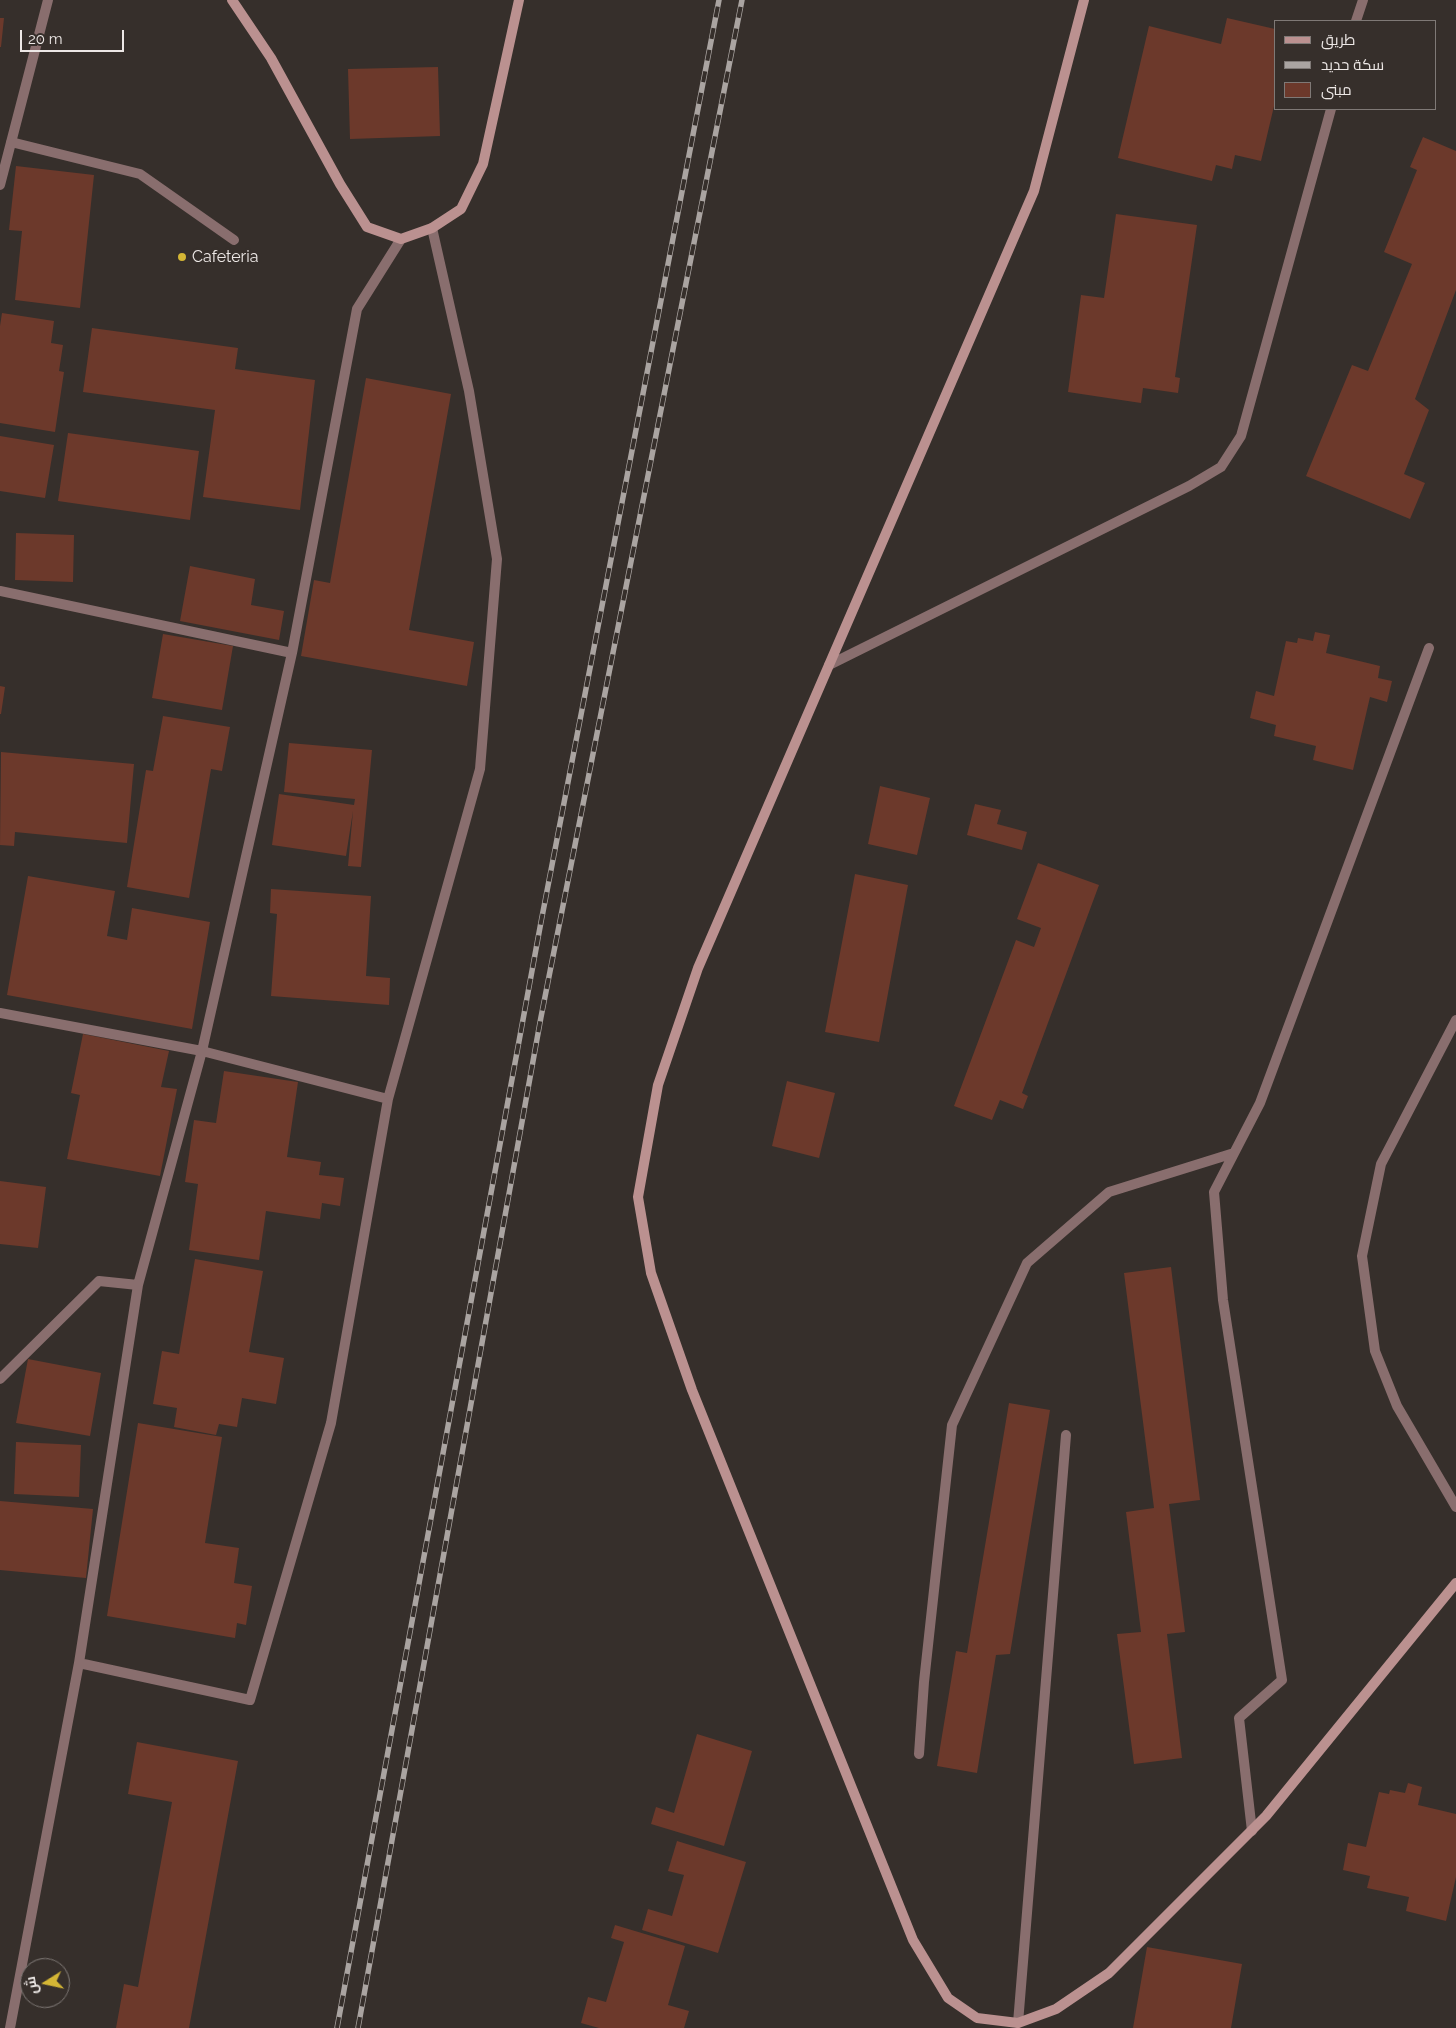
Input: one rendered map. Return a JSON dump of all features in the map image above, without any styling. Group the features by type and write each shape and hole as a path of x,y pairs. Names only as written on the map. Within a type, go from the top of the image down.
{"street":[{"path":"0,182 48,0"},
{"path":"232,0 272,58 340,184 367,226 400,240"},
{"path":"10,2028 79,1663 138,1285 202,1051 292,653 357,309 400,240 432,228 461,208 483,164 519,0"},
{"path":"1084,0 1034,191 698,968 658,1085 638,1197 651,1273 692,1390 913,1940 948,1998 977,2018 1018,2023 1056,2009 1109,1973 1266,1816 1456,1583"},
{"path":"1356,20 1363,0"},
{"path":"829,665 1189,486 1221,468 1241,436 1331,110"},
{"path":"11,142 140,174 234,240"},
{"path":"79,1663 250,1700 331,1423 388,1099 480,768 497,559 469,391 432,228"},
{"path":"0,591 292,653"},
{"path":"1252,1831 1239,1718 1282,1680 1223,1300 1214,1192 1260,1103 1428,648"},
{"path":"0,1013 202,1051 388,1099"},
{"path":"1456,1020 1381,1164 1362,1256 1375,1351 1397,1406 1456,1507"},
{"path":"919,1754 924,1682 952,1425 1027,1263 1109,1192 1234,1153"},
{"path":"0,1379 99,1281 138,1285"},
{"path":"1018,2023 1066,1435"}],"building":[{"path":"0,18 4,18 1,47 0,47"},
{"path":"1227,18 1274,29 1274,106 1261,161 1235,155 1232,169 1216,165 1212,181 1118,158 1149,26 1221,44"},
{"path":"438,67 440,136 350,139 348,69"},
{"path":"1423,137 1456,151 1456,290 1415,399 1429,410 1404,474 1425,483 1410,519 1306,476 1352,365 1368,371 1412,264 1384,252 1417,170 1410,167"},
{"path":"16,166 94,175 80,308 15,300 22,231 9,230"},
{"path":"1116,214 1197,225 1175,377 1180,378 1178,393 1143,388 1141,403 1068,392 1081,295 1104,298"},
{"path":"2,313 54,321 51,343 63,345 59,371 64,372 55,432 0,423 0,326"},
{"path":"92,328 238,348 235,369 315,380 300,510 203,497 215,410 83,392"},
{"path":"366,378 451,394 409,630 474,642 467,686 301,656 314,580 330,583"},
{"path":"68,433 199,451 190,520 58,501"},
{"path":"0,436 54,445 45,498 0,491"},
{"path":"16,533 74,535 73,582 15,580"},
{"path":"190,566 255,579 251,605 284,611 279,640 180,621"},
{"path":"1315,632 1330,635 1326,653 1380,666 1378,678 1392,681 1387,702 1370,697 1353,770 1313,760 1316,746 1274,736 1276,725 1250,718 1256,691 1274,696 1286,641 1297,643 1298,638 1313,641"},
{"path":"163,634 233,646 222,710 152,698"},
{"path":"0,686 5,687 1,714 0,714"},
{"path":"163,716 230,727 222,771 211,769 189,898 127,887 146,770 153,771"},
{"path":"289,743 372,750 361,867 348,866 353,811 346,856 272,845 279,794 354,805 355,799 284,792"},
{"path":"1,752 134,764 127,843 15,832 14,846 0,845"},
{"path":"880,786 930,798 917,855 868,844"},
{"path":"975,804 1001,810 997,824 1027,832 1022,850 967,835"},
{"path":"1038,863 1099,885 1022,1093 1028,1096 1023,1109 1000,1100 992,1120 954,1106 1016,940 1034,947 1041,928 1017,919"},
{"path":"855,874 908,885 879,1042 825,1032"},
{"path":"28,876 115,891 107,936 127,940 132,908 210,922 192,1029 7,995"},
{"path":"271,889 371,896 366,976 390,978 389,1005 271,996 277,914 270,913"},
{"path":"83,1034 169,1051 161,1087 177,1089 160,1176 67,1159 80,1095 71,1093"},
{"path":"224,1071 298,1082 287,1157 321,1162 319,1175 344,1178 340,1206 322,1203 320,1219 266,1211 259,1260 189,1250 198,1184 185,1182 194,1120 216,1123"},
{"path":"787,1081 835,1093 819,1158 772,1146"},
{"path":"0,1181 46,1187 38,1248 0,1244"},
{"path":"195,1259 263,1271 249,1352 284,1358 276,1404 242,1398 237,1427 219,1424 216,1435 174,1427 177,1408 153,1404 162,1351 179,1354"},
{"path":"1171,1267 1200,1500 1169,1504 1185,1632 1167,1634 1182,1758 1134,1764 1117,1634 1141,1632 1126,1512 1154,1508 1124,1273"},
{"path":"28,1359 101,1373 90,1436 16,1423"},
{"path":"1009,1403 1050,1410 1010,1654 996,1655 977,1773 937,1766 956,1651 967,1653"},
{"path":"138,1423 222,1437 205,1543 239,1548 234,1583 252,1586 246,1625 237,1623 235,1638 107,1616"},
{"path":"16,1442 81,1445 79,1497 14,1494"},
{"path":"0,1501 93,1509 86,1578 0,1570"},
{"path":"697,1734 752,1751 724,1846 651,1824 656,1807 674,1813"},
{"path":"137,1742 238,1761 189,2028 116,2028 124,1984 138,1987 172,1802 128,1794"},
{"path":"1408,1783 1422,1787 1418,1805 1456,1814 1456,1877 1446,1921 1406,1911 1409,1897 1367,1888 1370,1876 1343,1870 1348,1843 1366,1847 1379,1792 1389,1794 1390,1790 1405,1793"},
{"path":"677,1841 746,1862 718,1953 642,1930 648,1909 672,1916 684,1875 668,1871"},
{"path":"615,1925 685,1946 668,2005 689,2011 684,2028 599,2028 581,2023 588,1997 606,2002 624,1942 611,1938"},
{"path":"1147,1947 1242,1964 1231,2028 1133,2028"}],"railway":[{"path":"337,2028 541,922 719,0"},
{"path":"358,2028 541,1017 742,0"}],"place":[{"name":"Cafeteria","path":"182,257"}]}
